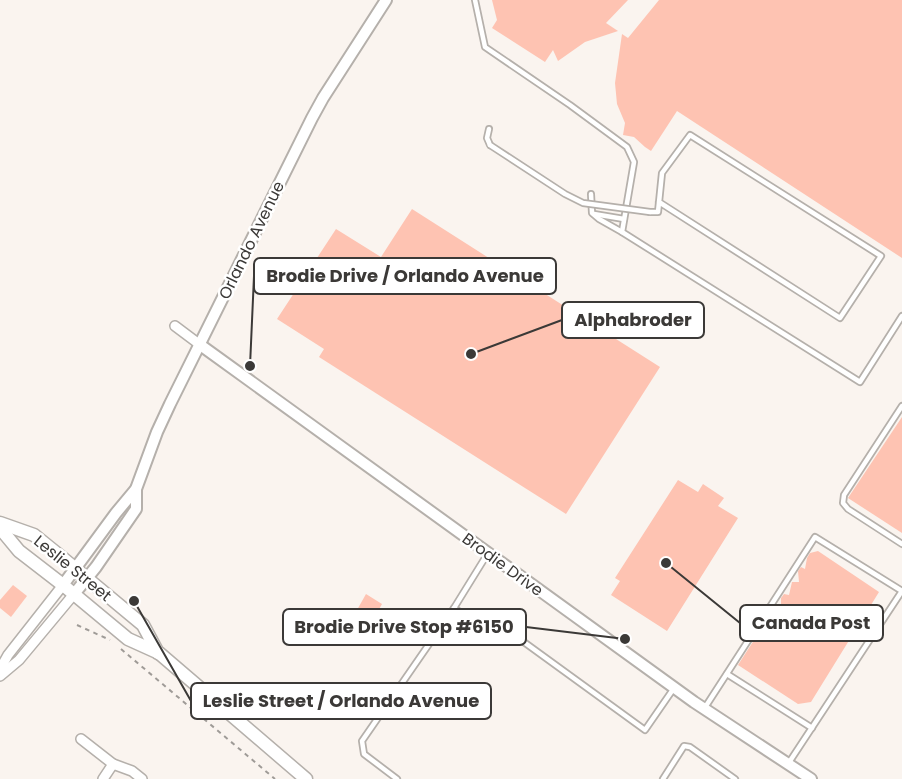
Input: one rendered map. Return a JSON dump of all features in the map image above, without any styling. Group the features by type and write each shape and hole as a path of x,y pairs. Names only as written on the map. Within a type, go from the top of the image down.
{"main road":[{"name":"Leslie Street","path":"0,525 34,535 143,625 159,653"},
{"name":"Leslie Street","path":"0,525 19,551 128,639 159,653 306,779"}],"street":[{"name":"Orlando Avenue","path":"63,585 136,489 157,432 312,118 386,0"},
{"path":"175,326 200,344"},
{"name":"Brodie Drive","path":"200,344 674,688 811,779"},
{"name":"Orlando Avenue","path":"74,594 136,509 136,489"},
{"path":"0,669 8,655 63,585"},
{"path":"0,676 19,660 74,594"},
{"path":"81,739 113,764 132,771 142,779"},
{"path":"103,779 113,764"}],"lane":[{"path":"475,0 485,47 627,147 634,162 622,232"},
{"path":"489,129 487,138 490,145 565,194 583,203 650,212 658,212 659,202 662,173 690,135 881,256 840,318 659,202"},
{"path":"591,194 592,213 599,219 860,382 902,316"},
{"path":"592,213 624,219"},
{"path":"902,406 844,495 843,503 848,509 902,544"},
{"path":"704,709 815,537 902,591 788,764"},
{"path":"397,779 364,754 362,741 454,608 488,553"},
{"path":"454,608 485,630 506,629 645,730 674,688"},
{"path":"727,675 812,728"},
{"path":"663,779 684,746 690,747 735,779"}],"path":[{"path":"77,625 110,640"},
{"path":"119,648 275,779"}],"building":[{"path":"492,0 628,0 606,23 618,31 585,42 558,61 553,50 545,62 492,28 497,20"},
{"path":"659,0 902,0 902,258 677,111 651,151 634,137 623,135 625,123 617,104 615,83 622,34 628,38"},
{"path":"412,209 660,367 566,514 319,357 324,349 277,319 336,229 381,257"},
{"path":"902,417 902,533 848,498"},
{"path":"678,480 698,492 703,484 724,498 718,506 738,518 667,631 611,595 620,581 615,578"},
{"path":"818,551 879,592 811,702 798,704 738,665 756,637 763,637 763,625 766,621 772,621 774,609 781,608 781,598 784,594 789,595 792,582 799,582 798,571 801,567 805,569 810,553"},
{"path":"13,585 27,596 11,617 0,608 0,600"},
{"path":"366,594 382,604 373,620 369,618 367,622 360,618 362,613 357,610"}],"place":[{"name":"Alphabroder","path":"471,354"},
{"name":"Brodie Drive / Orlando Avenue","path":"250,366"},
{"name":"Canada Post","path":"666,563"},
{"name":"Leslie Street / Orlando Avenue","path":"134,601"},
{"name":"Brodie Drive Stop #6150","path":"625,639"}]}
